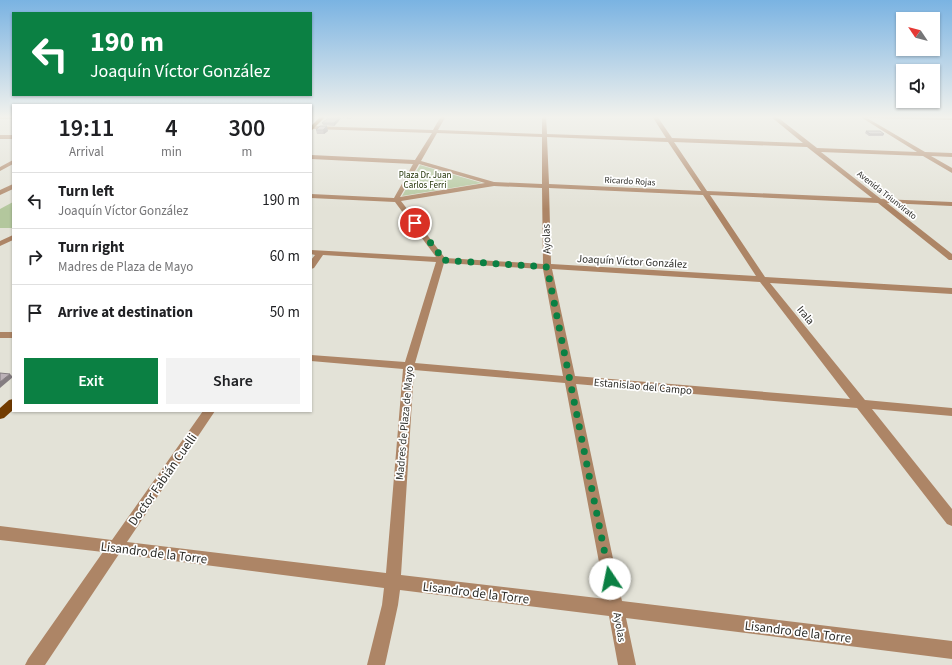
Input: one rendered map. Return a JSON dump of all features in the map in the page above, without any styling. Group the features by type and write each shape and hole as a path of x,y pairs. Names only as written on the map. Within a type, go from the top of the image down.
{"main road":[{"path":"0,415 12,404"}],"street":[{"path":"397,200 416,162 425,147"},
{"name":"Ayolas","path":"544,147 547,267 626,665"},
{"name":"Irala","path":"674,147 762,280 863,405 952,520"},
{"path":"795,147 952,155"},
{"path":"913,147 952,171"},
{"name":"Avenida Triunvirato","path":"812,148 952,258"},
{"name":"Ricardo Rojas","path":"312,157 416,162 494,184 952,204"},
{"path":"0,168 12,162"},
{"path":"312,196 397,200 494,184"},
{"path":"0,193 12,187"},
{"path":"397,200 440,255 441,260"},
{"path":"0,236 12,236"},
{"path":"0,244 12,237"},
{"name":"Joaquín Víctor González","path":"312,252 952,291"},
{"path":"312,265 321,252"},
{"name":"Madres de Plaza de Mayo","path":"376,665 390,605 393,581 409,366 441,260"},
{"path":"0,335 12,335"},
{"name":"Estanislao del Campo","path":"312,358 952,412"},
{"name":"Doctor Fabián Cuelli","path":"34,665 208,412"},
{"name":"Lisandro de la Torre","path":"0,534 952,650"}],"green space":[{"name":"Plaza Dr. Juan Carlos Ferri","path":"420,165 482,183 402,196"},
{"path":"12,203 12,228 0,228 0,209"}],"building":[{"path":"0,373 10,374 0,382"}],"route":[{"path":"415,223 440,255 441,260 547,267 610,579"}]}
